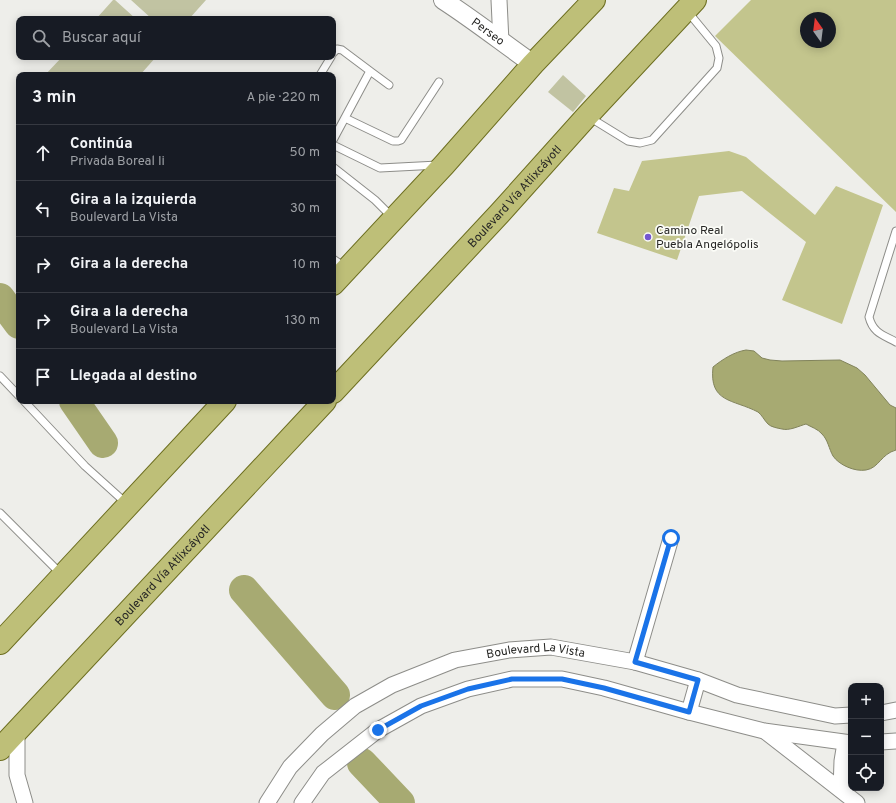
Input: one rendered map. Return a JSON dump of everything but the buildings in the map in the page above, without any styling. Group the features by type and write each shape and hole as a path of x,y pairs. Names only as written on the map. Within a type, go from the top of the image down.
{"main road":[{"path":"338,271 394,219 594,0"},
{"name":"Boulevard Vía Atlixcáyotl","path":"336,389 691,5"},
{"path":"0,643 222,404"},
{"name":"Boulevard Vía Atlixcáyotl","path":"0,749 321,404"}],"street":[{"name":"Perseo","path":"443,0 468,16 501,42 534,64"},
{"path":"499,0 501,42"},
{"path":"635,662 671,538"},
{"name":"Boulevard La Vista","path":"267,803 290,767 322,734 355,706 392,684 455,660 509,650 551,646 635,662 698,680 737,695 835,716 848,715"},
{"name":"Boulevard La Vista","path":"302,803 323,773 378,730 421,706 468,689 512,679 562,679 604,688 764,731 848,743"},
{"path":"689,712 698,680"},
{"path":"884,712 896,710"},
{"path":"16,731 17,775 24,803"},
{"path":"764,731 857,803"},
{"path":"884,742 896,741"},
{"path":"841,790 842,761 848,743"}],"lane":[{"path":"587,116 628,141 640,143 652,140 717,68 719,58 716,46 691,5"},
{"path":"336,50 342,50 389,85"},
{"path":"322,72 329,60"},
{"path":"336,134 370,71"},
{"path":"345,118 393,141 401,140 439,82"},
{"path":"336,146 380,168 444,165"},
{"path":"336,169 375,200 394,219"},
{"path":"896,231 869,317 871,325 878,333 896,342"},
{"path":"0,376 16,393"},
{"path":"27,404 86,466 128,505"},
{"path":"0,513 62,576"}],"shaded area":[{"path":"113,0 115,0 133,16 99,16"},
{"path":"131,0 206,0 192,16 149,16"},
{"path":"59,60 153,60 143,72 48,72"},
{"path":"563,75 586,96 573,112 548,92"},
{"path":"746,350 754,351 762,358 770,360 840,360 857,368 865,375 890,405 896,408 896,450 891,452 870,469 852,469 843,465 833,456 824,436 814,428 806,424 788,429 771,426 758,412 732,402 719,394 713,379 713,367 729,356"}],"waterway":[{"path":"0,298 16,320"},
{"path":"76,404 103,443"},
{"path":"244,590 335,695"},
{"path":"362,763 400,803"}],"place":[{"name":"Camino Real Puebla Angelópolis","path":"648,237"}],"route":[{"path":"378,730 421,706 468,689 512,679 562,679 604,688 689,712 698,680 635,662 671,538"}]}
